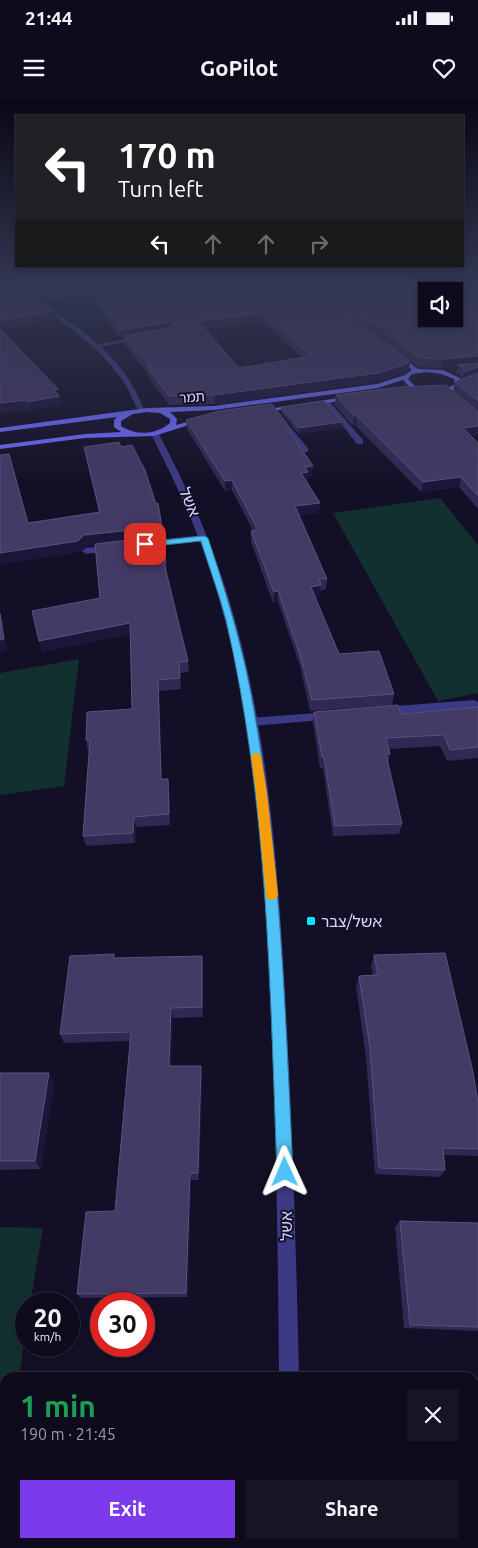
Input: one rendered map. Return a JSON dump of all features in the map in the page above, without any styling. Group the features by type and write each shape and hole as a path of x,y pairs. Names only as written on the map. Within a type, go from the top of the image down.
{"street":[{"path":"99,352 124,378 137,399 141,410"},
{"path":"395,354 417,371 462,370"},
{"name":"תמר","path":"126,414 141,410 214,408 384,385 417,371"},
{"path":"438,371 456,378 459,383 457,387"},
{"path":"406,377 405,381 409,385 426,391"},
{"path":"404,391 447,391 464,383"},
{"path":"447,391 453,396"},
{"path":"254,412 356,398"},
{"path":"327,402 360,442"},
{"path":"273,409 305,450"},
{"path":"158,411 170,415 174,419 169,429"},
{"path":"0,430 126,414"},
{"path":"126,414 117,420 116,425 120,429 132,434"},
{"name":"תמר","path":"132,434 155,434 212,418"},
{"path":"0,447 80,436 132,434"},
{"name":"אשל","path":"155,434 175,469 194,509 230,618 251,722 262,793 274,927 284,1116 289,1372"},
{"path":"136,546 204,538"},
{"path":"86,551 116,548"},
{"path":"367,713 474,704"},
{"path":"251,722 338,715"}],"green space":[{"path":"440,498 478,545 478,693 438,701 333,513"},
{"path":"79,659 64,786 0,795 0,673"},
{"path":"0,1227 43,1228 32,1292 15,1292 15,1357 22,1357 20,1372 0,1372"}],"building":[{"path":"0,352 22,352 58,389 54,390 59,396 27,402 26,400 0,403"},
{"path":"136,352 225,352 239,368 311,356 306,352 398,352 410,361 378,373 214,395 169,396 147,367 151,366"},
{"path":"411,352 478,352 478,356 443,359 420,358"},
{"path":"478,363 478,367 464,372 463,367 458,365"},
{"path":"478,373 478,401 455,382"},
{"path":"446,385 478,412 478,426 463,428 478,443 478,496 461,477 423,482 357,416 354,416 336,395 400,387"},
{"path":"325,401 342,422 299,428 281,407"},
{"path":"272,404 288,425 286,426 313,466 305,467 308,472 301,473 320,503 295,506 327,579 319,579 321,585 311,587 339,654 379,651 394,694 312,700 300,655 278,591 274,592 251,531 258,530 232,480 225,481 186,420 219,411"},
{"path":"119,442 121,447 132,445 145,470 156,504 158,503 162,527 84,535 78,541 0,553 0,455 9,454 28,523 100,512 84,447"},
{"path":"162,536 166,563 164,563 188,661 179,662 180,678 158,680 161,779 168,779 169,814 134,817 133,833 83,836 90,740 86,740 87,712 132,709 130,623 39,641 32,611 100,598 95,544"},
{"path":"0,614 4,639 0,640"},
{"path":"398,705 401,714 478,707 478,747 450,750 444,735 386,738 390,754 386,754 402,824 335,826 324,757 322,757 314,712"},
{"path":"445,953 473,1072 478,1102 478,1149 443,1148 445,1170 379,1168 370,1048 359,976 378,975 374,955"},
{"path":"114,954 114,958 202,956 202,1007 171,1008 169,1066 201,1066 198,1173 190,1173 186,1293 90,1292 90,1294 80,1294 80,1292 77,1292 86,1212 115,1211 131,1032 60,1034 70,956"},
{"path":"0,1073 49,1073 35,1161 0,1161"},
{"path":"400,1221 478,1223 478,1327 410,1325"}],"slow traffic":[{"path":"256,756 262,793 272,895"}],"place":[{"name":"אשל/צבר","path":"311,921"}],"route":[{"path":"145,544 204,538 230,618 246,694 264,812 274,927 284,1116 285,1172"}]}
